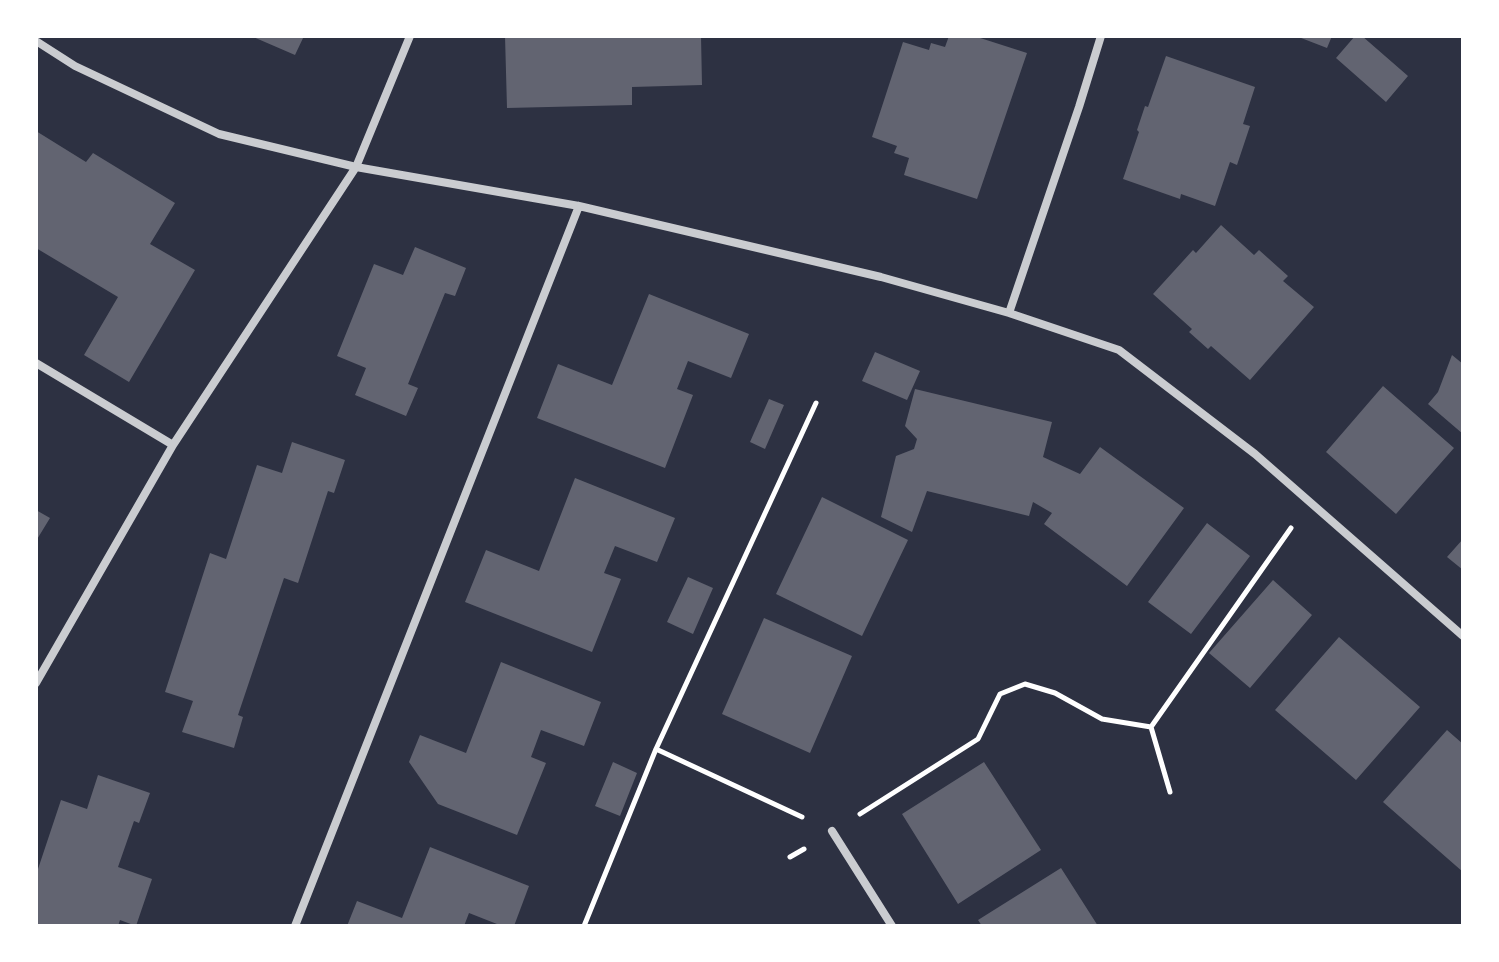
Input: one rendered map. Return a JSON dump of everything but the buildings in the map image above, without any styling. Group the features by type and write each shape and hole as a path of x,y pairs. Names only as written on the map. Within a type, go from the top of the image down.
{"street":[{"path":"36,683 173,445 356,167 410,36"},
{"path":"1009,313 1101,36"},
{"path":"36,41 75,66 219,134 356,167 579,206 881,277 1009,313 1119,350 1255,454 1463,636"},
{"path":"295,926 579,206"},
{"path":"36,363 173,445"},
{"path":"832,831 892,926"}],"path":[{"path":"584,926 656,749 816,403"},
{"path":"1151,727 1309,503"},
{"path":"656,749 832,831 978,739 1000,694 1025,684 1055,693 1102,719 1151,727"},
{"path":"1151,727 1170,792"}]}
